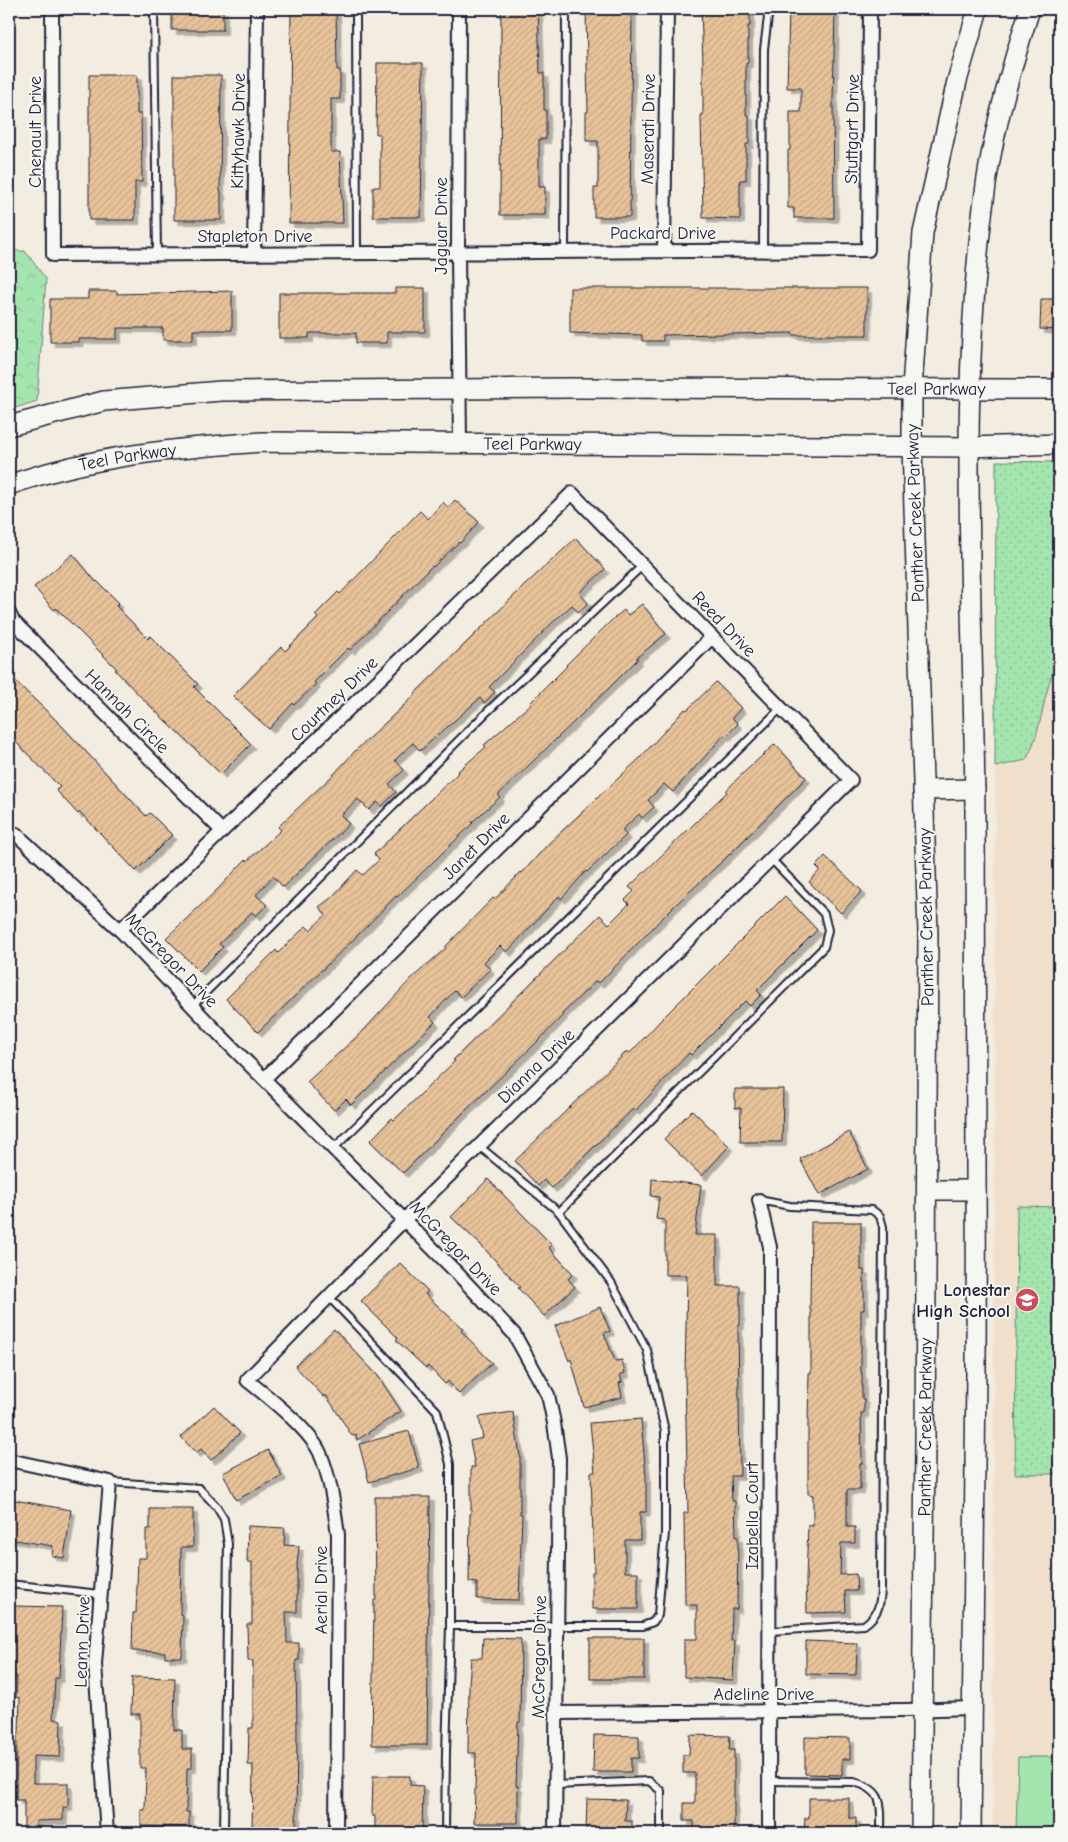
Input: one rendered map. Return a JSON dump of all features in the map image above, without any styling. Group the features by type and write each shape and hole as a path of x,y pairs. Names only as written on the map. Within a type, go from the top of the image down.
{"main road":[{"name":"Panther Creek Parkway","path":"921,1833 928,933 912,447 912,388 922,233 957,81 978,9"},
{"path":"971,1833 976,1190 970,388 974,298 988,175 1003,104 1030,9"},
{"name":"Teel Parkway","path":"9,426 104,401 221,390 1059,388"},
{"name":"Teel Parkway","path":"9,485 80,464 176,448 282,441 912,447 1059,444"},
{"path":"923,790 974,789"},
{"path":"927,1190 976,1190"}],"street":[{"name":"Chenault Drive","path":"52,9 53,255"},
{"name":"Kittyhawk Drive","path":"254,253 257,9"},
{"name":"Jaguar Drive","path":"459,9 458,251 460,443"},
{"name":"Maserati Drive","path":"664,250 667,9"},
{"name":"Stuttgart Drive","path":"868,250 870,9"},
{"name":"Packard Drive","path":"458,251 868,250"},
{"name":"Stapleton Drive","path":"53,255 458,251"},
{"name":"Reed Drive","path":"572,493 851,780"},
{"name":"Courtney Drive","path":"120,930 572,493"},
{"name":"Hannah Circle","path":"9,613 13,622 222,831"},
{"name":"Janet Drive","path":"264,1079 712,637"},
{"name":"Dianna Drive","path":"248,1380 404,1220 772,860 851,780"},
{"name":"McGregor Drive","path":"9,832 16,834 120,930 192,1006 514,1334 548,1395 559,1458 555,1833"},
{"name":"Izabella Court","path":"759,1200 770,1247 769,1833"},
{"name":"Aerial Drive","path":"248,1380 280,1407 304,1431 319,1452 333,1493 338,1535 336,1833"},
{"path":"9,1460 110,1482"},
{"name":"Leann Drive","path":"107,1833 95,1664 110,1482"},
{"name":"Adeline Drive","path":"556,1712 922,1710 972,1708"}],"lane":[{"path":"154,9 157,254"},
{"path":"356,9 357,252"},
{"path":"565,251 566,9"},
{"path":"763,250 764,49 769,9"},
{"path":"192,1006 488,711 642,566"},
{"path":"333,1149 781,708"},
{"path":"559,1212 824,947 828,930 824,914 772,860"},
{"path":"450,1626 643,1626 654,1622 658,1615 665,1533 665,1431 647,1350 611,1282 559,1212 479,1146"},
{"path":"759,1200 790,1206 872,1210 880,1216 883,1228 882,1590 879,1608 872,1619 864,1625 770,1631"},
{"path":"329,1296 437,1411 450,1464 450,1626 445,1833"},
{"path":"110,1482 199,1488 216,1506 224,1519 228,1544 224,1833"},
{"path":"9,1584 100,1594"},
{"path":"556,1785 649,1781 661,1791 661,1833"},
{"path":"769,1781 854,1782 863,1784 876,1792 882,1805 881,1833"}],"shaded area":[{"name":"Lonestar High School","path":"996,461 1059,462 1059,1833 993,1833"}],"green space":[{"path":"9,251 25,251 46,279 37,401 9,410"},
{"path":"996,461 1059,462 1059,658 1049,683 1032,748 1026,760 995,767"},
{"path":"1017,1206 1059,1207 1059,1474 1015,1474"},
{"path":"1018,1757 1059,1757 1059,1833 1016,1833"}],"building":[{"path":"172,9 223,9 223,30 172,30"},
{"path":"291,9 336,9 337,70 340,70 340,99 331,99 331,152 340,152 343,223 289,223"},
{"path":"501,9 538,9 540,73 544,73 544,110 546,110 546,139 539,139 539,187 545,187 545,215 500,215"},
{"path":"586,9 632,9 630,217 594,217 594,188 598,188 598,141 586,141 586,112 588,112"},
{"path":"701,9 750,9 748,63 746,63 746,115 749,115 749,144 746,144 746,180 740,180 740,219 703,218"},
{"path":"789,9 835,9 833,100 834,218 794,218 794,208 788,208 790,112 801,112 801,88 787,88"},
{"path":"377,63 423,63 421,217 373,217 373,187 380,187 380,134 376,134"},
{"path":"89,75 137,75 137,114 141,114 142,182 135,182 135,220 89,220"},
{"path":"174,75 221,75 221,220 174,220"},
{"path":"395,288 425,288 425,332 387,332 387,343 356,343 356,333 309,333 309,338 279,338 279,293 395,293"},
{"path":"570,288 867,288 867,335 793,335 793,333 663,335 663,341 642,341 642,335 570,333"},
{"path":"88,291 117,291 117,294 232,291 232,330 193,330 193,340 163,340 163,328 117,328 117,339 79,339 79,342 50,342 50,299 88,299"},
{"path":"1041,299 1059,299 1059,330 1040,329"},
{"path":"455,500 479,522 460,543 432,566 350,650 348,648 314,682 316,684 294,705 293,703 269,729 233,696 281,647 285,651 318,618 315,615 338,592 340,594 420,511 428,519 443,502 448,508"},
{"path":"576,538 605,569 579,593 588,603 578,612 572,605 553,622 489,687 495,692 484,703 480,698 420,751 413,743 395,760 404,770 389,784 396,792 382,806 377,802 369,810 358,799 341,815 349,824 283,887 273,876 256,895 267,905 256,916 252,912 219,944 223,947 199,971 166,938 218,889 246,859 247,861 281,830 278,827 416,694 525,585"},
{"path":"73,554 96,582 119,603 116,606 148,639 150,636 198,684 194,687 251,744 221,774 142,698 115,670 117,669 56,608 54,610 34,587"},
{"path":"642,604 666,634 636,658 638,659 611,686 498,795 500,797 472,822 258,1032 226,999 276,950 278,953 306,926 310,930 326,915 319,907 332,897 357,870 363,875 379,860 374,854 457,772 486,747 484,745 531,704 566,665 613,619 624,610 628,615"},
{"path":"9,675 59,723 146,816 150,813 172,835 136,871 80,812 78,814 56,790 60,787 9,735"},
{"path":"716,682 741,708 732,718 738,724 726,736 724,735 673,792 664,784 648,800 654,807 642,818 639,814 622,830 626,835 586,871 561,899 559,896 507,952 500,946 484,962 490,969 461,997 455,990 430,1017 435,1022 351,1105 346,1099 334,1110 307,1082 364,1030 411,979 446,948 493,898 495,899 522,873 549,843 639,759 685,709 687,710"},
{"path":"775,744 806,778 728,856 672,908 599,983 596,981 562,1014 535,1044 403,1173 370,1141 392,1118 394,1120 455,1061 453,1060 600,915 609,924 629,904 625,900 634,891 629,887 727,792 738,778"},
{"path":"825,856 862,891 841,913 809,882 820,870 816,866"},
{"path":"785,896 817,930 757,990 761,995 750,1006 745,1001 691,1055 689,1053 635,1111 633,1109 552,1188 544,1180 538,1186 515,1161 627,1051 630,1053"},
{"path":"735,1089 783,1089 782,1142 740,1142 741,1108 735,1108"},
{"path":"692,1110 729,1146 702,1176 664,1139"},
{"path":"849,1132 868,1169 819,1195 800,1159"},
{"path":"488,1179 552,1245 549,1248 573,1274 568,1279 575,1287 544,1316 480,1244 451,1217"},
{"path":"652,1179 701,1185 695,1235 717,1235 717,1286 740,1286 740,1325 738,1325 740,1476 731,1476 732,1501 735,1501 736,1537 738,1537 737,1609 732,1609 731,1641 735,1641 733,1680 684,1677 684,1639 697,1639 697,1605 685,1605 684,1513 688,1513 685,1376 687,1275 665,1275 665,1220 656,1219 659,1197 651,1196"},
{"path":"811,1222 861,1222 861,1270 864,1270 864,1310 861,1310 861,1373 864,1413 861,1413 862,1464 860,1464 860,1490 847,1490 847,1527 855,1527 855,1543 841,1543 840,1575 856,1574 857,1591 845,1591 846,1612 807,1613 808,1525 813,1526 813,1495 808,1494 809,1373 811,1373"},
{"path":"400,1263 428,1291 425,1294 463,1329 461,1331 492,1363 459,1394 448,1381 445,1384 428,1366 426,1368 396,1340 398,1338 361,1301"},
{"path":"600,1307 610,1331 604,1333 615,1361 622,1360 625,1373 620,1375 622,1382 619,1383 622,1397 584,1407 571,1359 569,1361 555,1326"},
{"path":"334,1329 378,1376 401,1411 357,1440 356,1434 352,1436 326,1395 324,1397 295,1366"},
{"path":"214,1406 240,1433 211,1460 201,1449 196,1453 181,1437"},
{"path":"513,1412 520,1456 520,1514 522,1514 519,1600 477,1599 477,1583 469,1582 471,1467 475,1467 470,1441 483,1438 479,1417"},
{"path":"641,1419 646,1477 646,1512 640,1512 640,1540 625,1540 625,1572 638,1572 638,1609 592,1609 592,1572 594,1572 591,1472 595,1472 590,1423"},
{"path":"409,1431 419,1468 369,1482 359,1444"},
{"path":"268,1450 282,1476 236,1500 223,1473"},
{"path":"375,1497 430,1497 427,1745 372,1745 374,1600 376,1600"},
{"path":"9,1499 71,1510 64,1558 52,1556 53,1546 9,1539"},
{"path":"150,1509 193,1509 193,1547 181,1547 180,1614 183,1615 182,1657 165,1657 165,1652 132,1651 133,1613 136,1613 138,1558 146,1558 146,1529 150,1529"},
{"path":"248,1526 285,1528 284,1545 299,1546 297,1612 286,1612 287,1643 299,1643 299,1660 296,1660 296,1833 252,1833 253,1765 248,1765 249,1728 253,1728 253,1661 248,1661 247,1624 252,1624 252,1562 247,1562"},
{"path":"12,1606 62,1607 59,1678 55,1678 53,1719 61,1720 60,1757 33,1756 33,1783 68,1783 68,1807 63,1807 63,1820 36,1821 36,1833 24,1833 24,1800 16,1800 17,1734 19,1734 20,1698 16,1697 17,1676 9,1676"},
{"path":"483,1638 521,1639 520,1722 518,1722 516,1786 518,1786 518,1823 474,1823 476,1753 468,1753 469,1684 471,1658 482,1658"},
{"path":"590,1638 644,1638 644,1679 590,1679"},
{"path":"806,1641 857,1643 856,1675 806,1674"},
{"path":"132,1677 175,1678 174,1730 182,1730 182,1749 192,1749 192,1768 187,1768 186,1812 189,1812 189,1827 141,1826 141,1810 145,1810 146,1768 140,1768 140,1714 131,1714"},
{"path":"594,1735 639,1736 639,1758 631,1758 631,1772 593,1772"},
{"path":"690,1735 730,1736 729,1750 734,1750 734,1833 694,1833 694,1821 684,1821 684,1803 695,1803 695,1773 683,1773 683,1755 689,1755"},
{"path":"805,1737 850,1738 850,1759 842,1759 842,1775 805,1774"},
{"path":"373,1776 410,1776 410,1785 423,1786 422,1833 375,1833 375,1816 372,1816"},
{"path":"809,1798 849,1798 849,1818 856,1818 856,1833 804,1833 805,1818 809,1818"},
{"path":"587,1799 626,1800 625,1821 632,1821 632,1833 586,1833"}],"place":[{"name":"Lonestar High School","path":"1027,1300"}]}
